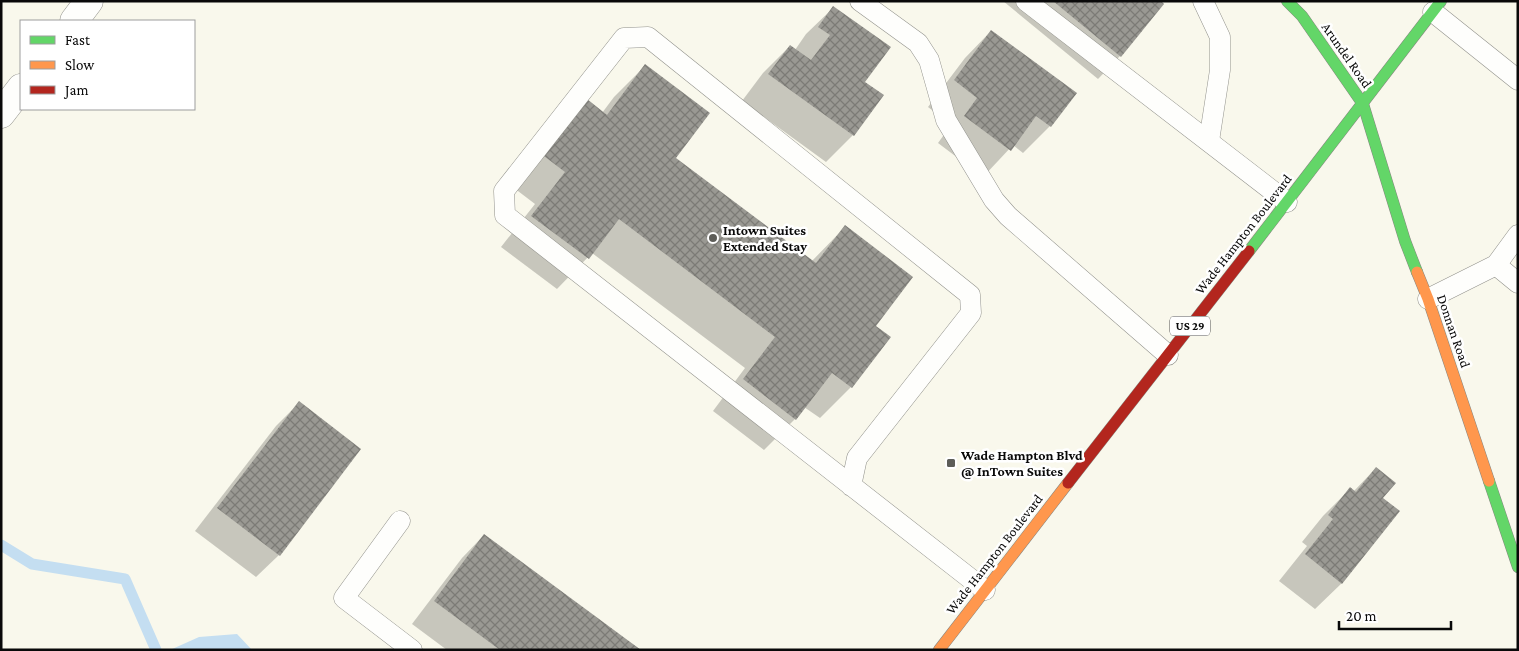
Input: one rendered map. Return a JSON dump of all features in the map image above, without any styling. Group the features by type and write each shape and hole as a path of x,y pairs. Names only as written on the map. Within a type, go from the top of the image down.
{"main road":[{"name":"Arundel Road","path":"1287,1 1302,16 1363,104"},
{"name":"Wade Hampton Boulevard","path":"939,650 1437,6"},
{"name":"Donnan Road","path":"1363,104 1405,241 1428,299 1518,567"}],"street":[{"path":"75,20 89,1"},
{"path":"1,114 20,89"}],"lane":[{"path":"860,1 918,43 929,60 946,120 994,200 1008,216 1168,355"},
{"path":"1026,1 1287,202"},
{"path":"1203,1 1220,37 1220,70 1209,141"},
{"path":"1437,6 1518,80"},
{"path":"851,486 858,458 971,312 970,295 648,37 624,38 504,191 505,215 851,486 985,590"},
{"path":"1428,299 1496,265 1518,235"},
{"path":"1496,265 1518,283"},
{"path":"400,521 344,598 412,650"}],"water":[{"path":"237,634 252,650 170,650 199,637"}],"building":[{"path":"1053,1 1161,1 1164,4 1121,57"},
{"path":"833,6 891,47 865,82 884,95 854,136 768,74 790,45 811,60 830,35 818,27"},
{"path":"991,30 1077,93 1051,127 1036,116 1011,151 964,116 977,98 954,80"},
{"name":"Intown Suites Extended Stay","path":"645,64 710,113 676,158 816,263 845,225 913,277 876,326 891,337 852,388 832,373 796,420 743,379 775,337 619,219 589,259 531,216 565,172 544,156 587,99 607,115"},
{"path":"299,401 361,449 280,556 217,508"},
{"path":"1376,467 1396,483 1383,498 1400,511 1342,584 1305,554 1333,519 1328,515 1350,487 1356,492"},
{"path":"484,534 641,650 500,650 434,601"}],"waterway":[{"path":"1,545 32,564 125,579 156,650"}],"traffic: fast":[{"path":"1287,1 1302,16 1363,104 1405,241 1417,272"},
{"path":"1249,251 1441,1"},
{"path":"1489,481 1518,567"}],"traffic: slow":[{"path":"1417,272 1428,299 1489,481"},
{"path":"939,650 1068,483"}],"traffic: jam":[{"path":"1068,483 1249,251"}],"place":[{"name":"Intown Suites Extended Stay","path":"713,238"},
{"name":"Wade Hampton Blvd @ InTown Suites","path":"951,463"}]}
